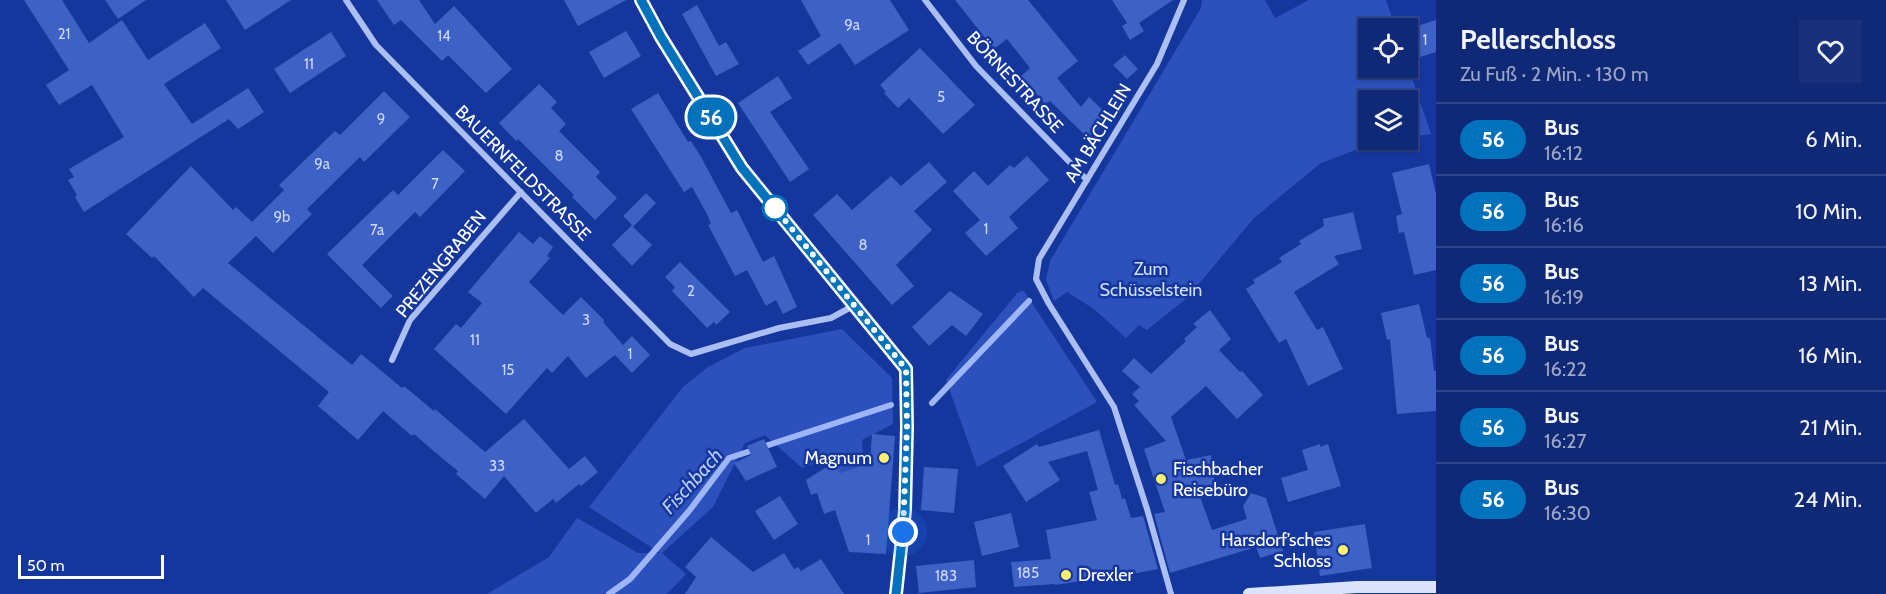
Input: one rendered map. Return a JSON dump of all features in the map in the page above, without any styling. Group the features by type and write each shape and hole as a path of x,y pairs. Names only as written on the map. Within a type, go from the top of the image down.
{"main road":[{"path":"1249,594 1357,587 1436,587"}],"street":[{"name":"BAUERNFELDSTRASSE","path":"346,0 376,45 670,344 691,354 779,328 831,318 853,306"},
{"path":"641,0 661,37 742,168 906,369 905,511 896,594"},
{"name":"BÖRNESTRASSE","path":"925,0 976,66 1087,180"},
{"name":"AM BÄCHLEIN","path":"1171,594 1148,509 1114,407 1049,304 1036,279 1039,259 1157,64 1185,1"},
{"name":"PREZENGRABEN","path":"392,360 410,320 521,192"}],"green space":[{"name":"Zum Schüsselstein","path":"1202,0 1265,0 1275,18 1309,0 1386,0 1392,18 1358,18 1358,78 1412,78 1416,90 1358,90 1358,149 1321,163 1254,218 1187,298 1147,330 1139,325 1126,338 1094,309 1067,292 1054,301 1046,280 1050,261 1201,8"},
{"path":"1418,96 1431,134 1418,136"},
{"path":"1024,291 1097,402 977,467 946,380 1018,292"},
{"path":"842,329 892,378 893,424 862,440 864,464 840,473 834,457 802,468 765,435 745,443 713,507 662,553 686,574 667,594 487,594 549,557 577,518 638,553 660,553 589,507 683,387 708,367 745,348"}],"building":[{"path":"24,0 62,0 89,43 122,20 148,60 205,23 221,48 164,84 192,124 248,88 264,112 238,129 229,119 84,212 68,180 74,177 69,169 124,137 92,85 59,105 46,85 69,70"},
{"path":"105,0 146,0 118,19"},
{"path":"226,0 291,0 245,30"},
{"path":"377,0 419,0 435,24 454,6 512,69 486,93 448,55 442,61 401,20 394,25"},
{"path":"564,0 626,0 578,26"},
{"path":"801,0 890,0 909,30 855,65 840,43 808,65 798,51 821,36"},
{"path":"955,0 1028,0 1078,61 1057,78 1081,107 1089,97 1110,117 1089,139 1050,101 1045,104 1021,76 1030,68 1007,39 994,49"},
{"path":"1112,0 1173,0 1139,23 1144,31 1130,40 1122,26 1127,23"},
{"path":"697,5 719,46 726,42 739,64 716,76 682,14"},
{"path":"1436,20 1436,52 1420,57 1418,26"},
{"path":"626,31 641,56 604,78 589,52"},
{"path":"331,32 346,56 290,93 274,69"},
{"path":"920,48 975,105 943,134 909,98 898,108 880,85"},
{"path":"1125,55 1138,69 1127,79 1113,65"},
{"path":"778,76 792,98 770,112 809,169 790,182 738,103"},
{"path":"539,84 557,102 551,108 566,124 559,131 600,172 596,177 617,198 595,220 572,197 574,195 499,123"},
{"path":"384,91 410,117 364,162 360,157 307,209 312,214 273,253 256,236 228,263 352,365 361,354 402,388 404,386 434,411 435,409 485,452 524,419 569,469 585,456 598,472 556,503 553,499 536,513 504,476 485,499 456,474 458,471 383,411 358,440 318,406 329,392 203,288 194,297 154,256 152,258 126,234 191,166 233,210 236,207 252,222 284,190 279,185 335,131 340,135"},
{"path":"658,93 688,142 691,141 701,157 731,213 737,210 763,262 774,256 797,307 783,314 776,300 766,306 747,270 735,276 708,225 711,224 708,216 692,187 684,192 631,109"},
{"path":"443,150 465,171 420,217 415,212 362,265 393,296 381,308 327,254 393,190 398,195"},
{"path":"1027,156 1049,180 1009,217 1018,228 986,256 965,233 980,220 953,191 974,171 988,186 1010,165 1014,168"},
{"path":"929,162 947,182 914,211 932,230 896,265 914,286 892,305 813,215 837,194 852,210 891,176 901,186"},
{"path":"1429,164 1436,194 1436,270 1414,275 1404,232 1399,233 1396,216 1402,214 1392,173"},
{"path":"646,193 656,203 633,227 652,245 632,266 612,245 632,225 623,216"},
{"path":"1353,212 1362,249 1334,256 1339,264 1294,292 1317,330 1323,327 1343,369 1308,386 1286,339 1279,343 1246,289 1255,283 1253,280 1282,262 1279,258 1301,244 1299,241 1324,226 1323,219"},
{"path":"519,232 533,244 540,236 553,247 547,256 550,258 529,282 563,315 581,297 604,320 603,322 623,345 632,336 650,355 632,373 615,355 586,378 568,356 552,373 547,368 506,414 434,349 456,324 461,328 482,303 468,292"},
{"path":"680,262 730,312 716,325 714,322 707,328 672,291 675,287 665,277"},
{"path":"950,291 983,314 966,336 952,325 929,346 912,327"},
{"path":"1419,304 1427,338 1430,338 1434,371 1436,371 1436,411 1397,414 1390,339 1387,340 1381,313"},
{"path":"1210,310 1231,339 1219,350 1263,395 1237,419 1206,386 1171,417 1186,460 1211,455 1215,486 1198,491 1212,530 1247,519 1243,506 1251,493 1266,498 1283,551 1260,558 1256,547 1170,573 1154,514 1165,512 1144,449 1166,441 1134,405 1139,401 1132,394 1140,387 1122,371 1134,358 1151,374 1186,341 1184,339 1197,327 1193,324"},
{"path":"1099,430 1115,485 1118,484 1122,499 1125,498 1131,518 1143,516 1158,569 1102,580 1101,578 1055,585 1014,587 1011,562 1051,559 1046,530 1097,520 1089,492 1098,490 1087,451 1048,462 1060,480 1026,502 1003,466 1037,444 1039,447"},
{"path":"872,434 895,436 886,554 849,552 835,510 824,514 817,493 811,495 806,480 836,461 840,473 870,462"},
{"path":"764,439 777,467 746,481 734,463 751,455 747,446"},
{"path":"1320,444 1320,447 1328,444 1341,486 1288,502 1281,478 1308,470 1302,450"},
{"path":"924,467 958,469 954,513 921,510"},
{"path":"780,496 798,524 774,540 755,511"},
{"path":"1011,513 1019,547 982,556 974,522"},
{"name":"Harsdorf’sches Schloss","path":"1365,524 1372,568 1320,576 1314,532"},
{"path":"711,537 753,572 784,553 794,569 798,567 801,571 821,559 844,594 685,594 696,577 685,567"},
{"path":"974,560 976,587 919,593 916,566"}],"waterway":[{"name":"Fischbach","path":"932,403 1029,301"},
{"name":"Fischbach","path":"609,594 630,579 689,511 729,458 891,405"}],"bus line":[{"name":"56","path":"641,0 661,37 742,168 906,369 905,511 896,594"}],"place":[{"name":"Magnum","path":"884,458"},
{"name":"Fischbacher Reisebüro","path":"1161,479"},
{"name":"Harsdorf’sches Schloss","path":"1343,550"},
{"name":"Drexler","path":"1066,575"}],"route":[{"path":"775,208 770,202 906,369 907,427 903,532"}]}
